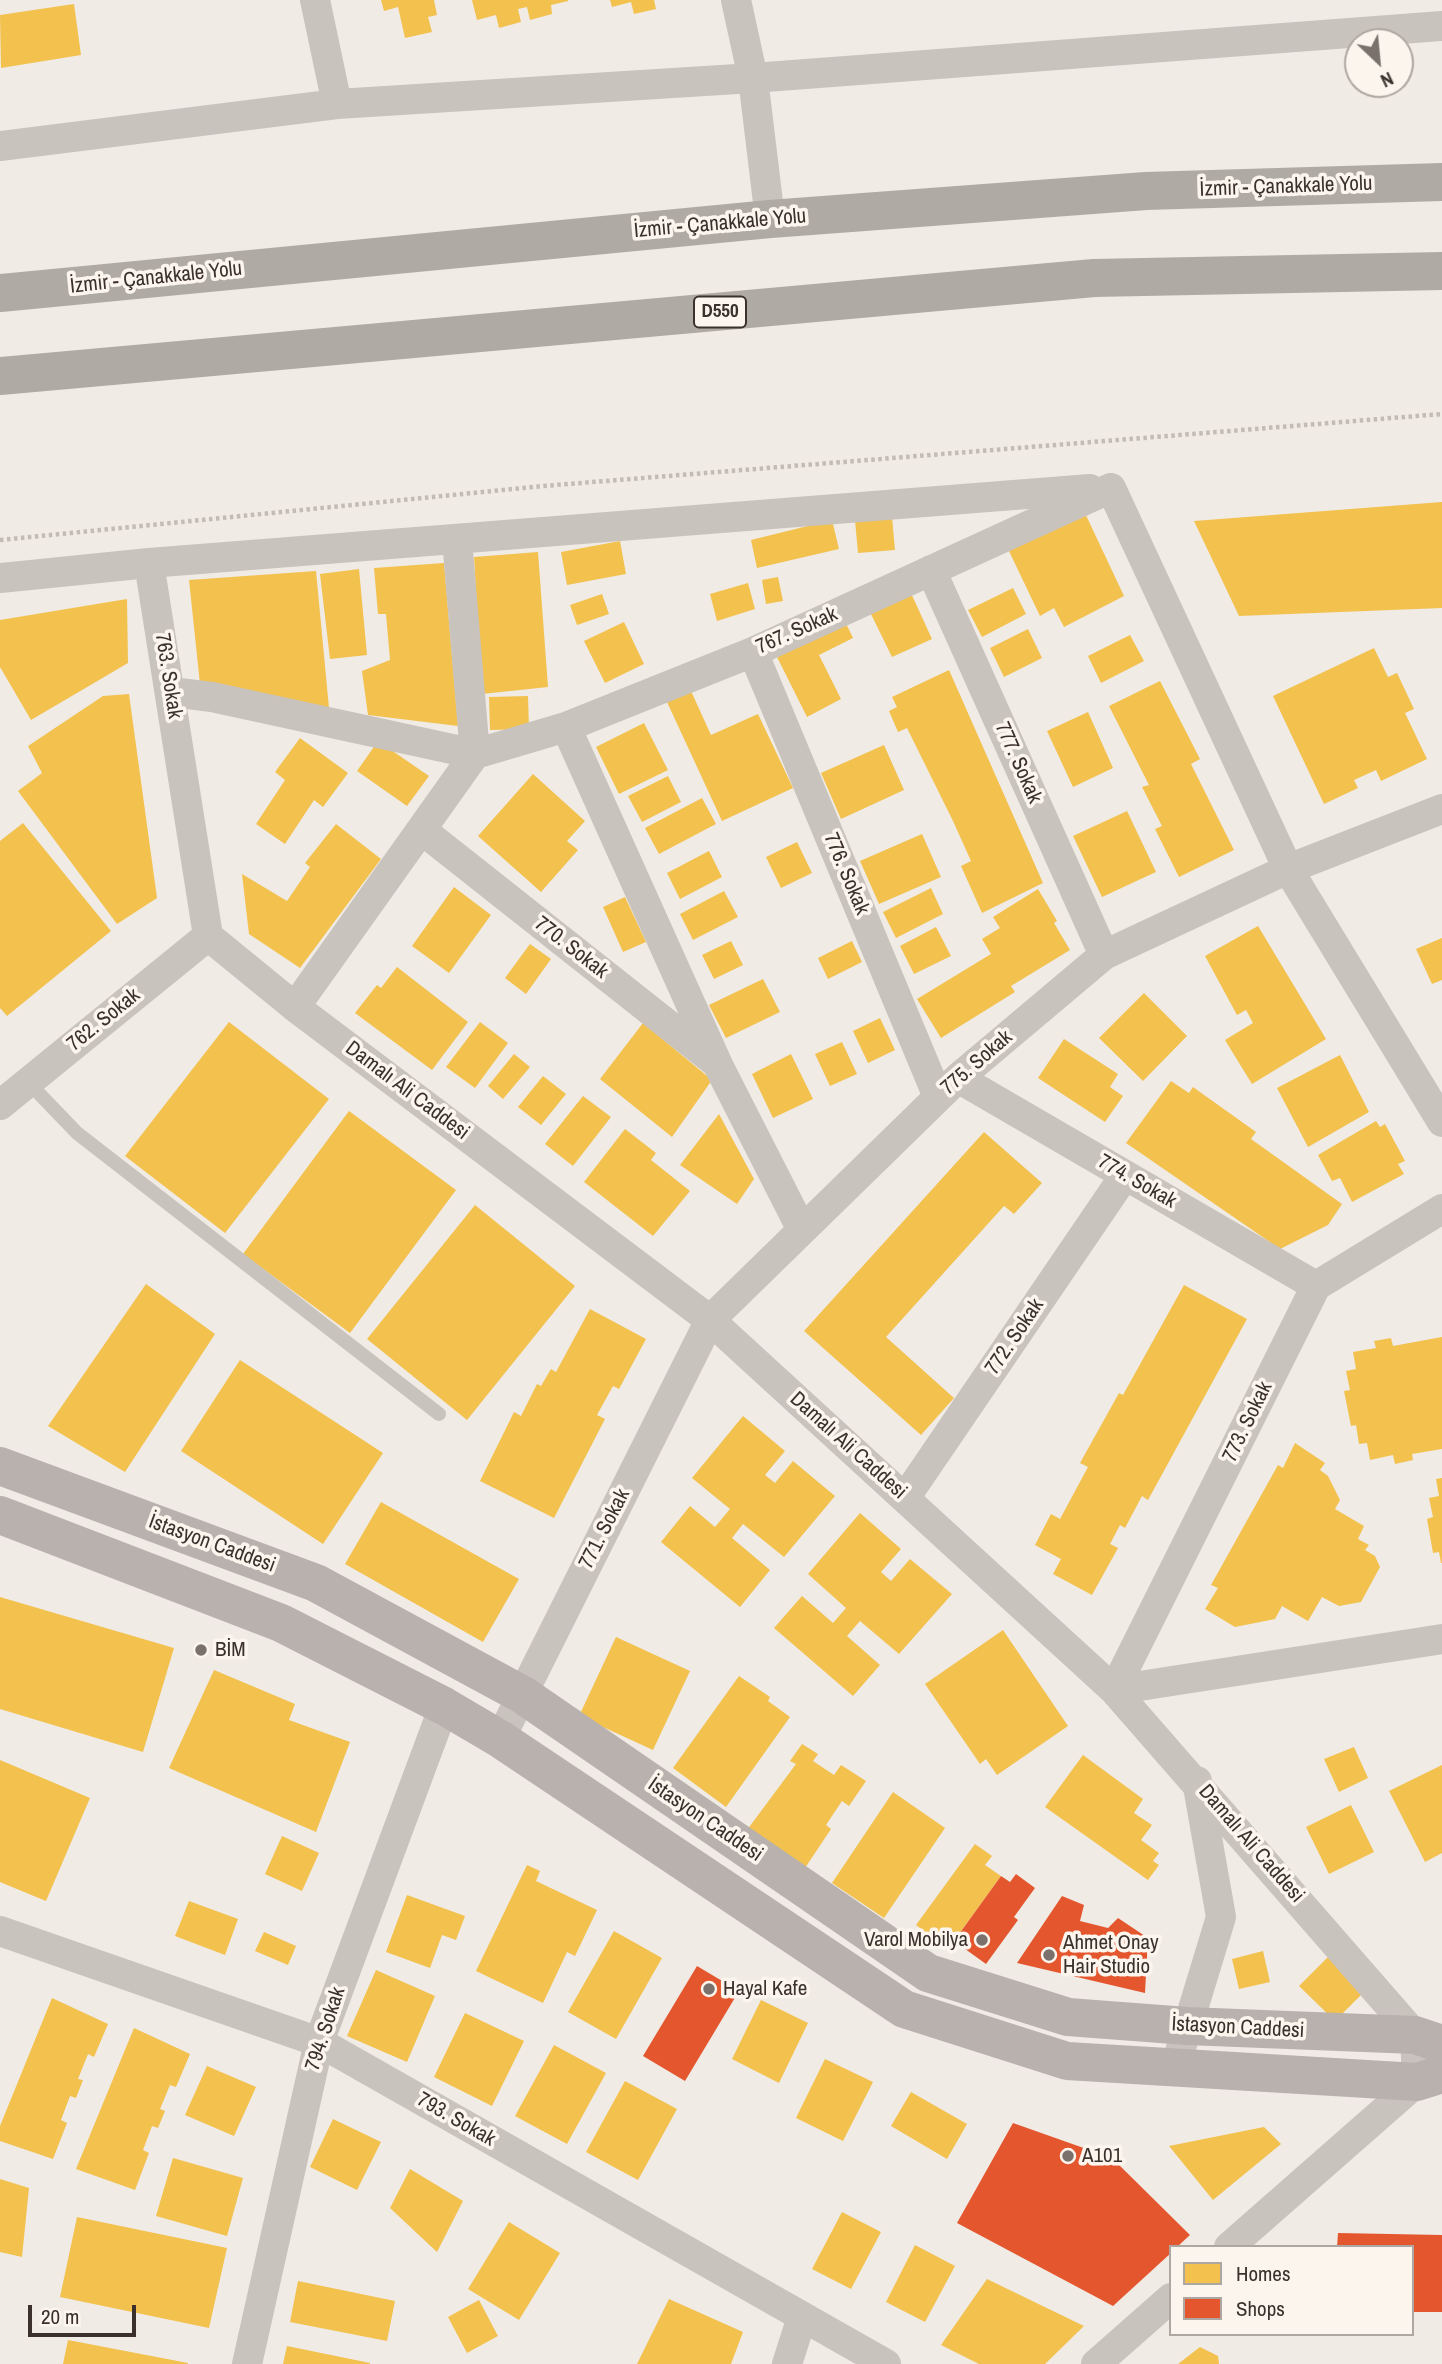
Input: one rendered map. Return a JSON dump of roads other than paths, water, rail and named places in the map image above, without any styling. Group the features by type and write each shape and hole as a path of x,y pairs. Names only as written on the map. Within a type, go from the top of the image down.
{"highway":[{"name":"İzmir - Çanakkale Yolu","path":"0,293 770,219 1146,191 1442,182"},
{"name":"D550","path":"0,376 1094,278 1442,271"}],"main road":[{"name":"İstasyon Caddesi","path":"0,1466 316,1583 523,1695 928,1973 1068,2017 1428,2040"},
{"name":"İstasyon Caddesi","path":"0,1515 281,1623 444,1706 500,1739 904,2009 1067,2062 1429,2078"}],"street":[{"path":"315,0 337,104"},
{"path":"736,0 752,78 770,219"},
{"path":"0,145 337,104 752,78 1442,26"},
{"path":"0,578 149,563 1111,488 1288,869 1442,1122"},
{"name":"767. Sokak","path":"171,692 212,697 475,754 566,727 753,652 1111,488"},
{"path":"295,1007 423,831 475,754 457,539"},
{"name":"763. Sokak","path":"149,563 208,936"},
{"name":"777. Sokak","path":"931,570 1104,955"},
{"name":"776. Sokak","path":"753,652 948,1087"},
{"name":"770. Sokak","path":"566,727 718,1065 802,1230"},
{"name":"775. Sokak","path":"710,1320 948,1087 1104,955 1288,869 1442,808"},
{"name":"770. Sokak","path":"423,831 718,1065"},
{"name":"Damalı Ali Caddesi","path":"208,936 295,1007 710,1320 1114,1690 1428,2040"},
{"name":"762. Sokak","path":"0,1105 208,936"},
{"name":"774. Sokak","path":"948,1087 1125,1175 1316,1286"},
{"name":"772. Sokak","path":"905,1498 1125,1175"},
{"path":"1316,1286 1442,1209"},
{"name":"773. Sokak","path":"1114,1690 1316,1286"},
{"name":"771. Sokak","path":"500,1739 710,1320"},
{"path":"1114,1690 1442,1639"},
{"name":"794. Sokak","path":"247,2364 319,2042 444,1706"},
{"path":"1175,2068 1220,1917 1197,1781"},
{"name":"793. Sokak","path":"0,1931 319,2042 886,2364"},
{"path":"1231,2245 1429,2078 1428,2040"},
{"path":"1096,2364 1169,2300"},
{"path":"787,2364 802,2317"}],"lane":[{"path":"28,1082 77,1133 439,1414"}],"place":[{"name":"BİM","path":"201,1650"},
{"name":"Varol Mobilya","path":"982,1940"},
{"name":"Ahmet Onay Hair Studio","path":"1049,1955"},
{"name":"Hayal Kafe","path":"709,1989"},
{"name":"A101","path":"1068,2156"}]}
